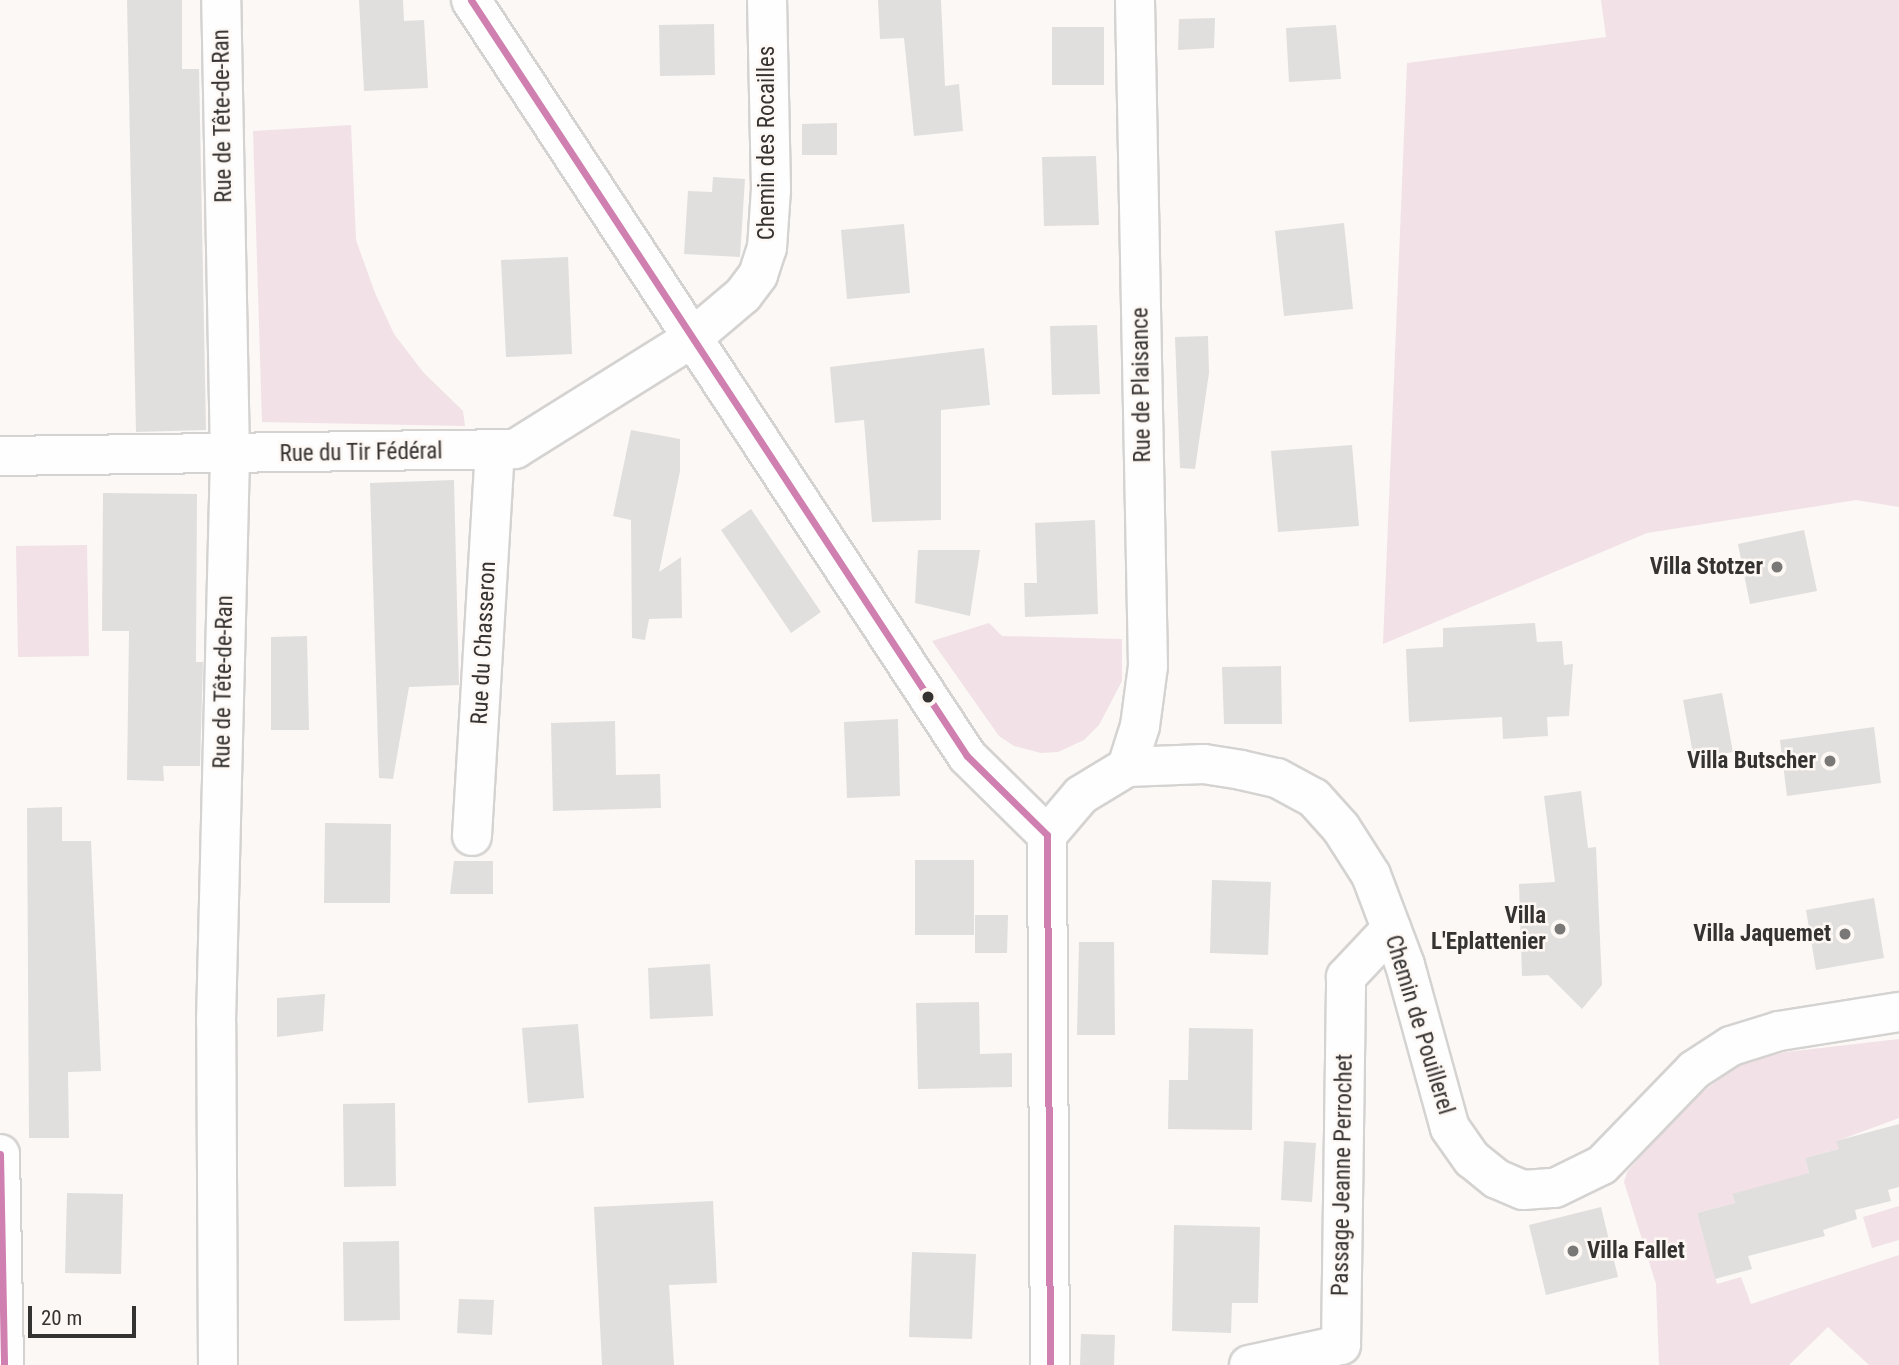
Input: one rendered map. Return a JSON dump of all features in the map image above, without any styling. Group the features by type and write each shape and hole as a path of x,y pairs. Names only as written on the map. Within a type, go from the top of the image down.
{"street":[{"name":"Rue de Tête-de-Ran","path":"218,1365 216,1023 230,456 221,0"},
{"path":"471,0 967,756 1047,835 1051,1365"},
{"name":"Chemin des Rocailles","path":"691,338 743,295 758,275 768,248 767,0"},
{"name":"Rue de Plaisance","path":"1127,767 1140,726 1148,666 1135,0"},
{"name":"Rue du Tir Fédéral","path":"0,456 230,456 515,449 691,338"},
{"name":"Rue du Chasseron","path":"472,836 495,450"},
{"name":"Chemin de Pouillerel","path":"1047,835 1081,795 1127,767 1204,764 1229,768 1277,778 1314,798 1340,828 1371,875 1391,929 1450,1128 1472,1159 1497,1179 1523,1190 1555,1188 1602,1165 1694,1070 1731,1046 1779,1031 1899,1012"},
{"name":"Passage Jeanne Perrochet","path":"1249,1365 1341,1345 1346,977 1391,929"},
{"path":"0,1154 4,1365"}],"shaded area":[{"path":"1601,0 1899,0 1899,507 1856,500 1647,533 1383,644 1407,63 1606,37"},
{"path":"351,125 356,240 375,293 394,334 423,372 463,411 465,426 262,422 253,131"},
{"path":"87,545 89,656 18,657 16,546"},
{"path":"989,623 1002,636 1122,639 1122,681 1099,725 1084,740 1058,752 1041,753 1014,746 999,736 932,641"},
{"path":"1899,1039 1899,1118 1837,1141 1839,1149 1805,1158 1809,1174 1732,1195 1735,1203 1697,1213 1717,1284 1741,1277 1751,1304 1899,1255 1899,1365 1869,1365 1828,1327 1789,1365 1659,1365 1656,1284 1624,1182 1627,1172 1684,1107 1738,1064 1786,1052"},
{"path":"1899,1206 1899,1240 1872,1248 1863,1217"}],"building":[{"path":"127,0 182,0 182,69 199,69 206,430 136,432"},
{"path":"359,0 403,0 404,21 424,20 428,88 364,91"},
{"path":"878,0 941,0 945,86 959,84 963,131 914,136 904,38 880,39"},
{"path":"1215,18 1214,48 1178,50 1179,19"},
{"path":"714,24 715,75 660,76 659,25"},
{"path":"1336,25 1341,79 1289,82 1286,28"},
{"path":"1052,27 1104,27 1104,85 1052,85"},
{"path":"837,123 837,155 802,155 802,124"},
{"path":"1096,156 1099,225 1044,226 1042,157"},
{"path":"713,177 745,179 740,257 684,254 688,191 712,192"},
{"path":"1344,223 1353,309 1284,316 1275,231"},
{"path":"904,224 910,293 847,299 841,230"},
{"path":"568,257 572,354 506,357 501,260"},
{"path":"1097,325 1100,394 1052,395 1050,326"},
{"path":"1208,336 1209,373 1195,469 1180,468 1175,337"},
{"path":"984,348 990,405 941,410 941,520 872,522 864,420 835,423 830,367"},
{"path":"631,430 680,439 680,471 659,572 681,557 682,618 649,619 645,640 632,638 631,520 613,516"},
{"path":"1352,445 1359,526 1278,532 1271,451"},
{"path":"454,480 459,685 409,687 393,779 379,778 370,483"},
{"path":"103,493 197,494 196,662 203,662 200,766 163,766 164,781 127,780 129,631 102,631"},
{"path":"751,509 821,612 791,633 721,530"},
{"path":"1095,520 1098,614 1025,617 1024,583 1037,583 1035,523"},
{"name":"Villa Stotzer","path":"1804,530 1817,591 1750,604 1738,544"},
{"path":"918,550 980,550 970,616 915,603"},
{"path":"1535,623 1537,642 1562,641 1564,665 1573,664 1569,716 1547,717 1548,736 1503,739 1502,717 1409,722 1406,649 1443,647 1443,628"},
{"path":"307,636 309,730 271,730 271,637"},
{"path":"1281,666 1282,724 1224,724 1222,667"},
{"path":"1722,693 1733,752 1694,759 1683,700"},
{"path":"898,719 900,796 847,798 844,722"},
{"path":"615,721 616,775 660,774 661,808 553,811 551,723"},
{"name":"Villa Butscher","path":"1874,727 1881,783 1787,796 1780,740"},
{"name":"Villa L'Eplattenier","path":"1581,791 1588,848 1596,847 1602,985 1582,1009 1548,975 1522,976 1519,884 1555,882 1544,796"},
{"path":"62,807 62,841 91,841 101,1071 68,1072 69,1138 29,1138 27,808"},
{"path":"325,823 391,824 390,903 324,903"},
{"path":"915,860 974,860 974,935 915,935"},
{"path":"454,861 493,861 493,894 450,894"},
{"path":"1212,880 1271,882 1268,955 1210,953"},
{"name":"Villa Jaquemet","path":"1874,898 1884,958 1816,970 1806,910"},
{"path":"975,915 1008,915 1007,953 975,953"},
{"path":"1079,942 1114,942 1115,1035 1077,1035"},
{"path":"710,964 713,1016 650,1019 648,968"},
{"path":"325,994 323,1031 277,1037 277,998"},
{"path":"979,1002 980,1054 1012,1053 1012,1087 918,1089 916,1003"},
{"path":"578,1024 584,1098 528,1103 522,1028"},
{"path":"1189,1028 1253,1029 1252,1130 1168,1129 1169,1080 1188,1080"},
{"path":"395,1103 396,1186 344,1187 343,1104"},
{"path":"1899,1124 1899,1187 1888,1190 1891,1201 1855,1210 1857,1219 1823,1230 1825,1236 1748,1256 1752,1269 1715,1279 1697,1213 1735,1203 1732,1194 1809,1173 1805,1158 1839,1149 1836,1141"},
{"path":"1284,1141 1316,1143 1312,1202 1281,1200"},
{"path":"67,1193 123,1194 121,1274 65,1273"},
{"path":"713,1201 717,1283 669,1285 674,1365 602,1365 594,1207"},
{"name":"Villa Fallet","path":"1601,1207 1618,1277 1546,1295 1529,1225"},
{"path":"1174,1225 1260,1227 1258,1303 1232,1303 1231,1333 1172,1331"},
{"path":"399,1241 400,1320 344,1321 343,1242"},
{"path":"912,1252 976,1254 972,1339 909,1337"},
{"path":"459,1299 494,1300 492,1335 457,1333"},
{"path":"1081,1334 1115,1335 1114,1365 1080,1365"}],"transit line":[{"path":"471,0 967,756 1047,835 1050,1365"},
{"path":"0,1154 4,1365"}],"place":[{"name":"Villa Stotzer","path":"1777,567"},
{"name":"Villa Butscher","path":"1830,761"},
{"name":"Villa L'Eplattenier","path":"1560,929"},
{"name":"Villa Jaquemet","path":"1845,934"},
{"name":"Villa Fallet","path":"1573,1251"}]}
